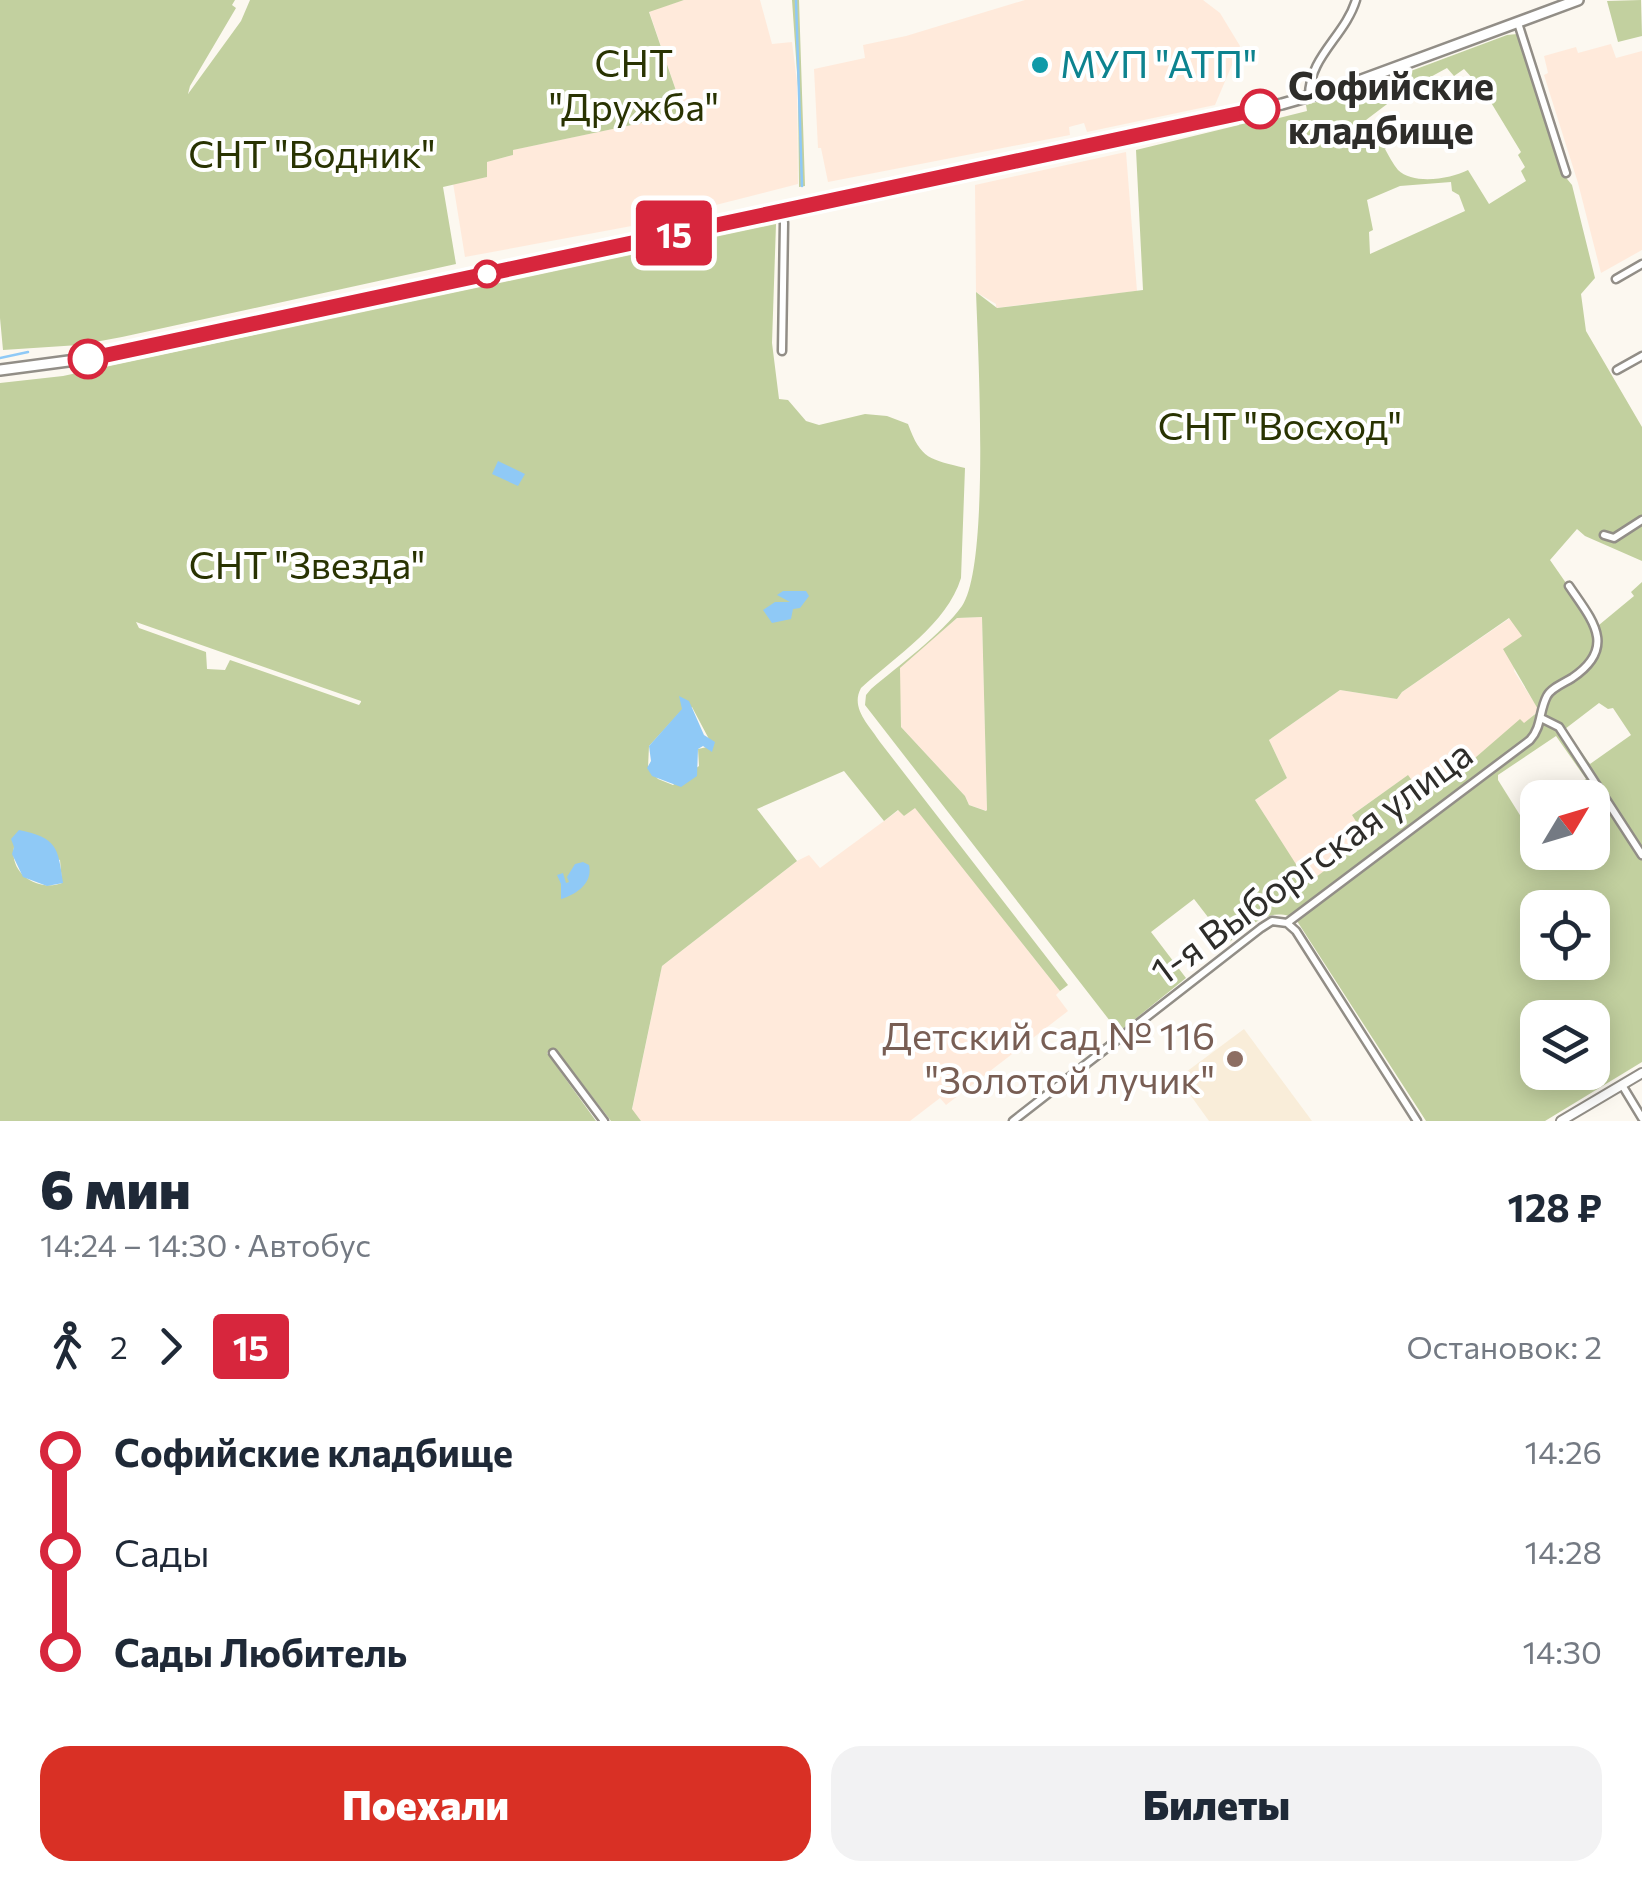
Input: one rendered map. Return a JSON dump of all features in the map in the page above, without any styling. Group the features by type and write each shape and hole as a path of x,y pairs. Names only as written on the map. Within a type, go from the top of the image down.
{"main road":[{"path":"0,370 106,356 1309,96 1578,0"}],"street":[{"path":"1309,96 1313,69 1351,16 1356,0"},
{"path":"1518,23 1566,173"},
{"path":"782,210 782,351"},
{"path":"1616,280 1642,264"},
{"path":"1617,370 1642,356"},
{"path":"1604,535 1614,538 1642,520"},
{"name":"1-я Выборгская улица","path":"1013,1121 1261,928 1272,921 1287,923 1536,733 1548,694 1585,668 1598,639 1596,626 1569,586"},
{"path":"1541,718 1559,727 1642,856"},
{"path":"1287,923 1296,931 1417,1121"},
{"path":"553,1053 604,1121"},
{"path":"1561,1121 1642,1073"},
{"path":"1622,1085 1642,1118"}],"shaded area":[{"path":"684,0 760,0 772,44 792,42 797,82 798,184 637,225 465,257 453,183 487,177 487,162 513,155 512,150 684,114 649,11"},
{"path":"1025,0 1203,0 1220,13 1240,46 1215,105 1087,132 1084,123 1069,127 1070,135 828,182 818,148 814,69 865,58 863,45"},
{"path":"1611,44 1616,58 1642,51 1642,250 1601,273 1544,75 1548,73 1544,56 1576,47 1578,53"},
{"path":"1126,152 1137,291 996,308 996,304 976,292 975,185"},
{"path":"982,617 987,811 969,805 901,727 899,668 957,618"},
{"path":"1510,618 1523,636 1514,671 1539,710 1524,724 1520,720 1453,777 1421,793 1407,776 1353,814 1367,839 1308,884 1255,800 1287,778 1269,740 1340,690 1397,699"},
{"path":"915,807 1060,991 1056,995 1068,1011 946,1105 940,1098 910,1121 641,1121 632,1110 662,966 797,861 809,855 820,868 899,810 904,816"},
{"name":"Детский сад № 116 \"Золотой лучик\"","path":"1244,1029 1312,1121 1209,1121 1178,1078"}],"green space":[{"name":"СНТ \"Водник\"","path":"0,0 235,0 232,5 236,8 188,94 241,21 250,0 684,0 649,12 684,114 513,150 513,155 487,162 487,177 443,187 456,264 122,337 79,345 3,350"},
{"path":"792,0 799,0 805,186 799,187 798,87"},
{"path":"1641,0 1642,36 1618,42 1607,1"},
{"name":"СНТ \"Восход\"","path":"1517,34 1563,174 1572,185 1595,278 1581,294 1586,331 1642,427 1642,561 1577,529 1550,560 1566,583 1570,580 1599,625 1634,596 1631,592 1642,582 1642,853 1610,803 1610,780 1595,780 1561,726 1539,714 1523,741 1289,916 1264,918 1228,943 1194,899 1151,932 1186,978 1117,1030 865,705 866,695 953,617 971,583 980,455 976,292 997,308 1143,290 1136,150 1239,122 1257,118 1259,123 1307,111 1306,105","holes":["1447,68 1454,76 1464,69 1484,91 1521,152 1518,155 1525,167 1521,171 1526,181 1489,204 1468,170 1432,179 1405,175 1366,120 1403,92","1451,182 1452,191 1459,195 1465,211 1370,254 1369,232 1373,230 1367,200 1400,186","982,617 987,810 986,811 969,805 901,727 900,668 957,618","1509,618 1522,636 1503,649 1539,711 1524,723 1520,719 1453,777 1421,793 1408,775 1352,815 1367,839 1308,883 1255,800 1287,778 1269,740 1340,690 1397,699","1599,703 1613,708 1631,735 1590,764 1565,729"]},
{"name":"СНТ \"Звезда\"","path":"776,224 772,343 779,399 788,400 806,421 819,425 865,414 887,416 908,424 917,445 928,456 965,468 961,578 954,595 919,638 861,688 859,709 880,742 1068,985 1060,991 915,808 904,816 898,810 884,821 844,771 757,809 797,861 662,966 632,1109 641,1121 611,1121 558,1052 551,1049 547,1053 596,1121 0,1121 0,383 63,376","holes":["136,622 361,701 361,702 359,705 230,660 225,670 207,669 206,652 139,628","692,707 710,741 707,747 698,749 699,766 673,785 658,779 648,768 649,746 683,709","14,847 60,860 62,883 44,885 27,879 14,857"]},
{"path":"1543,722 1559,733 1590,780 1584,780 1556,736 1498,775 1520,815 1520,870 1610,870 1610,810 1642,859 1642,1062 1610,1081 1610,1000 1520,1000 1520,1090 1596,1090 1545,1121 1426,1121 1297,921 1529,747"}],"water":[{"path":"498,461 525,474 518,486 492,474"},
{"path":"783,591 806,591 809,596 800,608 793,609 791,619 772,623 763,610 775,602 790,602 777,595"},
{"path":"679,696 689,701 704,735 715,742 712,752 703,746 698,749 697,776 681,787 652,776 647,768 651,761 649,746 682,709"},
{"path":"19,830 41,837 53,846 63,883 47,886 23,877 12,854 11,839"},
{"path":"575,864 589,865 589,877 578,891 561,899 557,875 563,873 566,883 569,882 567,877"}],"waterway":[{"path":"796,0 802,186"},
{"path":"0,358 28,352"}],"bus line":[{"name":"15","path":"88,359 1260,109"}],"place":[{"name":"МУП \"АТП\"","path":"1040,65"},
{"name":"Софийские кладбище","path":"1260,109"},
{"name":"Детский сад № 116 \"Золотой лучик\"","path":"1235,1059"}],"park label":[{"name":"СНТ \"Дружба\"","path":"634,86"}]}
